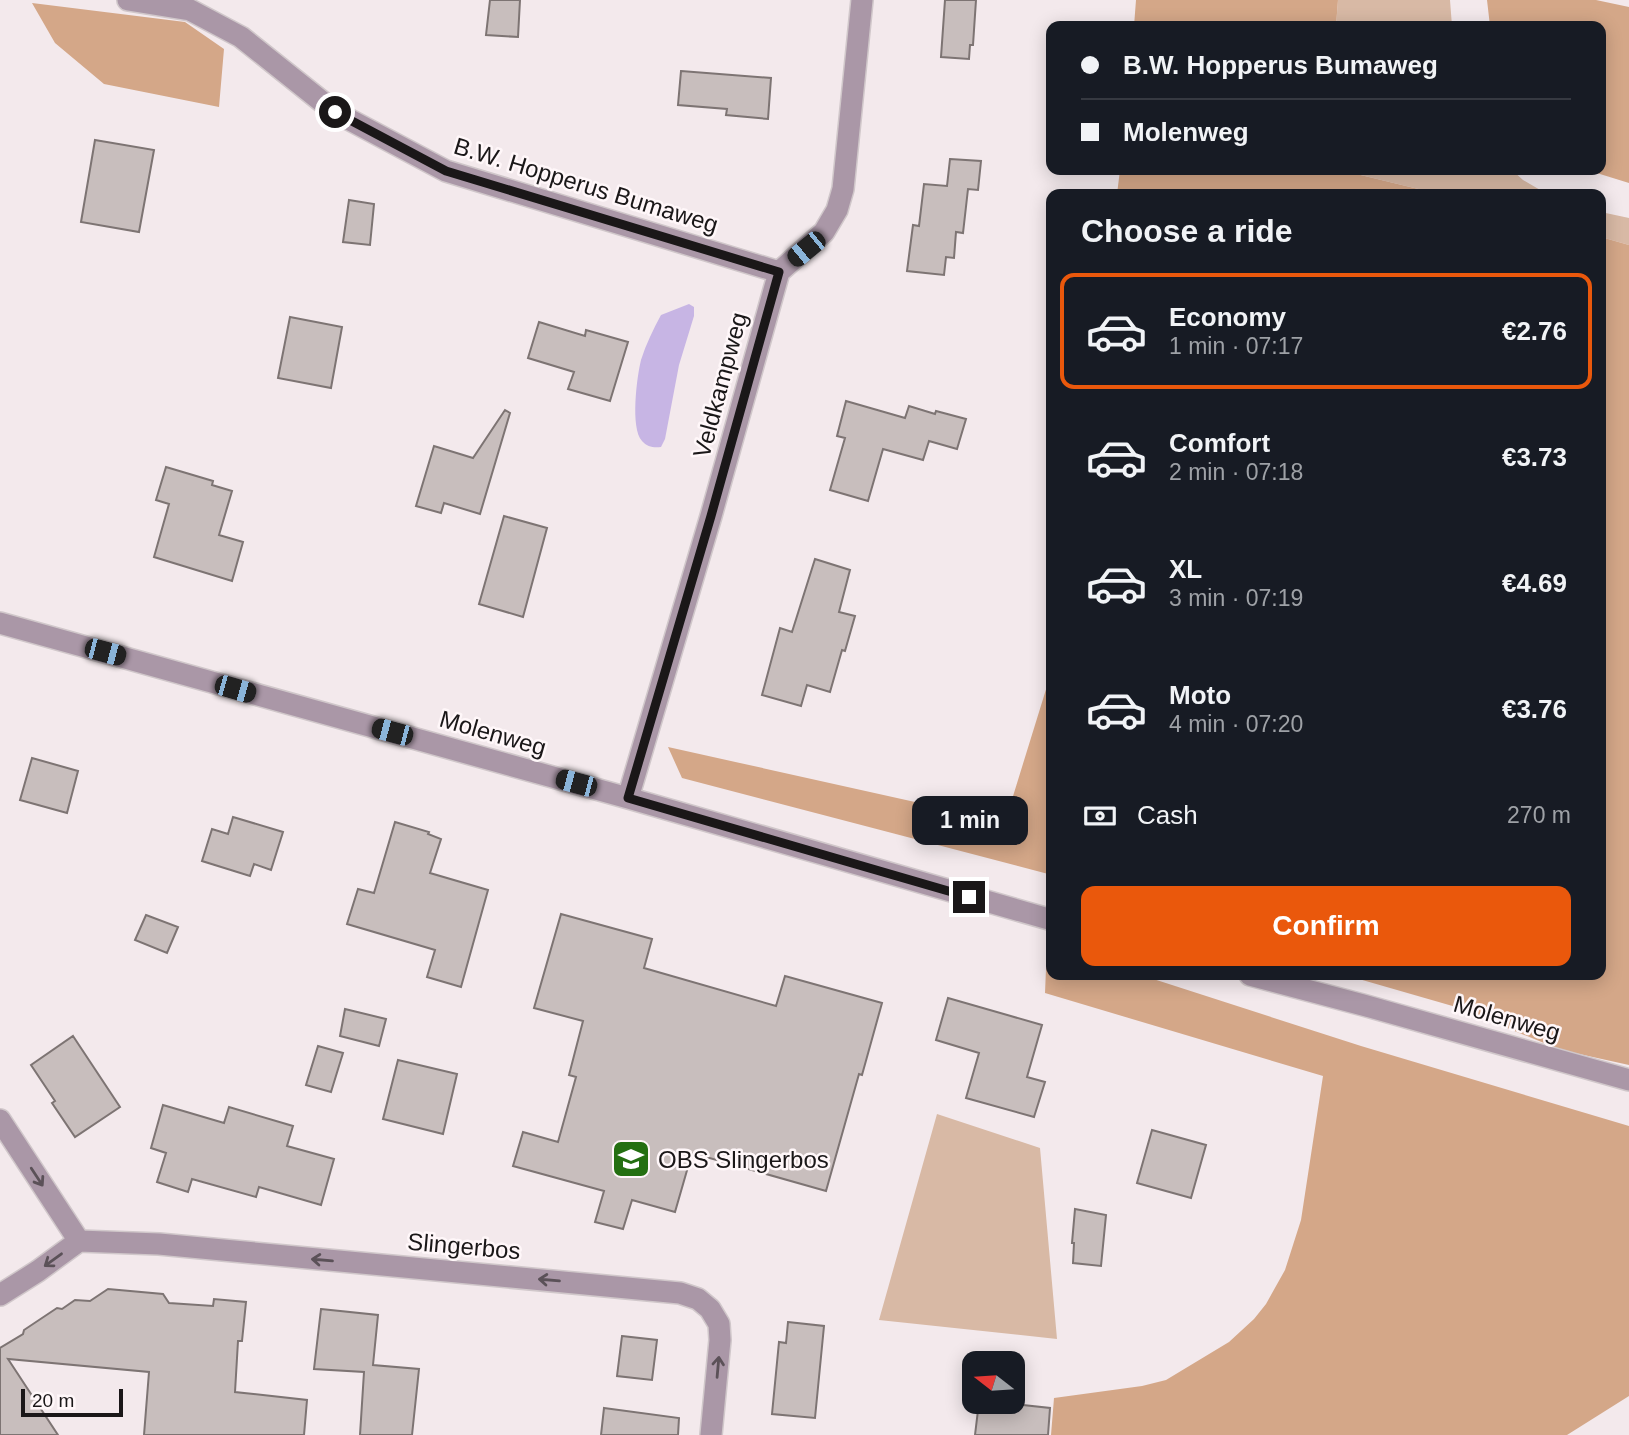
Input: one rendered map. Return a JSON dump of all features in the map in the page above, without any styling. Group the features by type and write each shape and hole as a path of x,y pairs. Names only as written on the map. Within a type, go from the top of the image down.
{"street":[{"name":"B.W. Hopperus Bumaweg","path":"128,0 190,10 241,37 335,112 446,171 779,272"},
{"path":"779,272 824,232 837,209 843,189 862,0"},
{"name":"Veldkampweg","path":"628,798 779,272"},
{"name":"Molenweg","path":"0,623 628,798 1046,918"},
{"name":"Molenweg","path":"1269,980 1629,1080"},
{"path":"0,1120 79,1241 0,1296"},
{"name":"Slingerbos","path":"79,1241 159,1244 680,1293 698,1299 710,1308 719,1324 720,1340 711,1435"}],"shaded area":[{"path":"1136,0 1338,0 1336,21 1134,21"},
{"path":"1338,0 1450,0 1452,21 1336,21"},
{"path":"1487,0 1596,0 1629,7 1629,183 1603,175 1606,175 1606,21 1489,21"},
{"path":"32,3 185,22 224,49 219,107 104,84 55,43"},
{"path":"1119,175 1361,175 1418,189 1118,189"},
{"path":"1361,175 1518,175 1538,189 1418,189"},
{"path":"1606,213 1629,218 1629,245 1606,238"},
{"path":"1606,238 1629,245 1629,1065 1561,1050 1456,1007 1362,980 1606,980"},
{"path":"689,304 694,307 694,316 679,365 665,439 661,447 651,447 642,441 636,425 636,389 641,360 661,315"},
{"path":"1046,689 1046,873 682,778 668,747 1005,822"},
{"path":"1046,969 1046,980 1156,980 1361,1046 1629,1126 1629,1396 1567,1435 1051,1435 1054,1398 1142,1386 1166,1380 1229,1342 1266,1304 1285,1270 1301,1220 1323,1076 1045,993"},
{"path":"937,1114 1040,1148 1057,1339 879,1320"}],"building":[{"path":"490,0 520,0 518,37 486,35"},
{"path":"945,0 976,0 973,45 970,45 969,59 941,57"},
{"path":"681,71 771,78 768,119 726,115 727,109 678,105"},
{"path":"95,140 154,150 139,232 81,222"},
{"path":"950,159 981,161 978,190 968,189 963,233 956,232 954,258 946,257 944,275 907,271 913,225 919,226 924,184 947,186"},
{"path":"349,200 374,204 370,245 343,242"},
{"path":"290,317 342,327 331,388 278,378"},
{"path":"539,322 585,336 586,330 628,342 610,401 568,389 574,372 528,358"},
{"path":"846,401 905,418 909,406 966,419 957,449 929,441 923,460 883,449 868,501 830,490 845,438 837,436"},
{"path":"505,410 510,413 480,514 444,503 441,513 416,506 434,446 473,458"},
{"path":"166,467 213,481 212,485 232,491 219,535 243,542 232,581 154,557 169,504 156,500"},
{"path":"504,516 547,528 523,617 479,604"},
{"path":"815,559 850,570 839,612 855,616 830,692 807,685 801,706 762,695 780,628 792,632"},
{"path":"32,758 78,771 67,813 20,800"},
{"path":"233,817 283,832 271,870 254,864 250,876 202,861 212,829 228,834"},
{"path":"395,822 429,832 428,834 441,839 430,873 488,890 461,987 427,977 435,950 347,924 358,889 374,893"},
{"path":"561,914 652,939 644,968 776,1006 785,976 882,1003 826,1191 692,1153 675,1212 632,1200 623,1229 595,1222 604,1191 513,1166 523,1132 558,1142 576,1077 569,1075 583,1021 534,1008"},
{"path":"146,915 178,927 167,953 135,940"},
{"path":"948,998 1042,1025 1027,1077 1045,1082 1034,1117 966,1098 979,1053 936,1040"},
{"path":"345,1009 386,1019 379,1046 340,1036"},
{"path":"73,1036 120,1107 75,1137 31,1065"},
{"path":"318,1046 343,1053 331,1092 306,1085"},
{"path":"398,1060 457,1074 443,1134 383,1119"},
{"path":"163,1105 224,1123 229,1107 293,1126 287,1146 334,1159 321,1205 259,1187 256,1197 192,1179 188,1192 157,1182 166,1153 151,1148"},
{"path":"1152,1130 1206,1145 1191,1198 1137,1183"},
{"path":"1075,1209 1106,1215 1101,1266 1073,1263"},
{"path":"108,1289 163,1294 169,1303 213,1306 214,1299 246,1302 242,1341 238,1341 235,1392 307,1400 304,1435 144,1435 149,1372 8,1359 58,1435 0,1435 0,1348 57,1308 62,1309 75,1300 90,1301"},
{"path":"321,1309 378,1315 373,1365 419,1369 412,1435 360,1435 364,1372 314,1369"},
{"path":"788,1322 824,1326 815,1418 772,1414 779,1342 786,1343"},
{"path":"622,1336 657,1340 652,1380 617,1376"},
{"path":"1026,1405 1050,1408 1048,1435 975,1435 978,1414 1026,1414"},
{"path":"604,1408 679,1418 678,1435 601,1435"}],"place":[{"name":"OBS Slingerbos","path":"631,1159"}],"route":[{"path":"335,112 446,171 779,272 628,798 969,897"}]}
